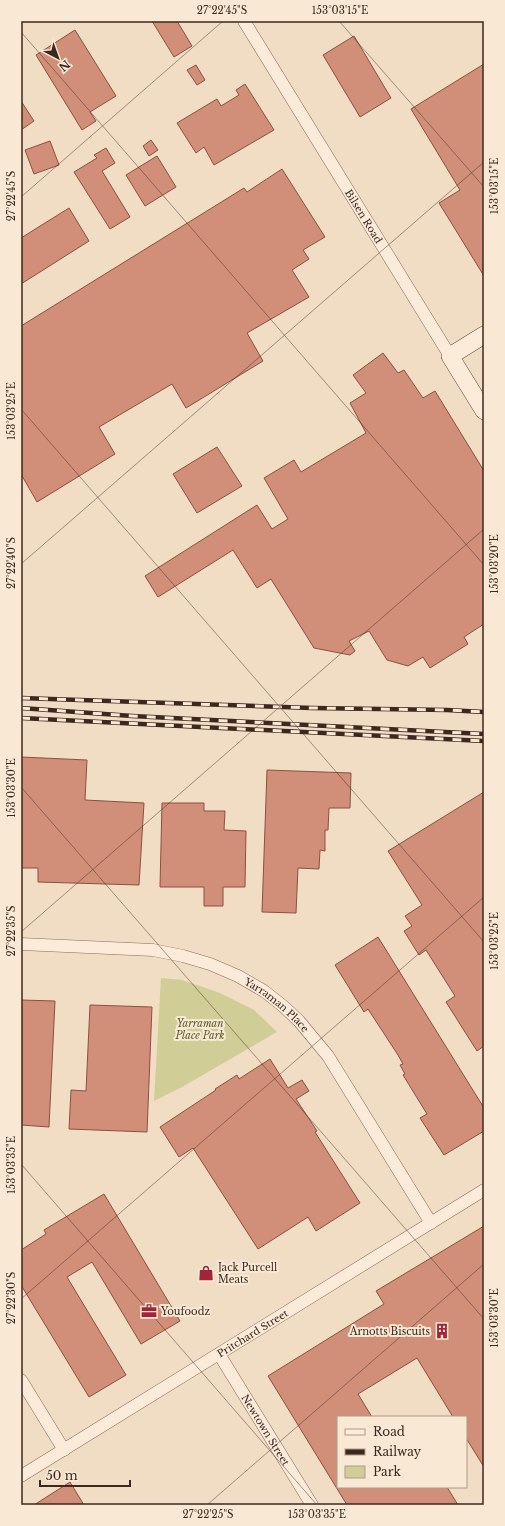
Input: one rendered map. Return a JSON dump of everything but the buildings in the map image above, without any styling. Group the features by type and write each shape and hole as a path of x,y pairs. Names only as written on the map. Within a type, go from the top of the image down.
{"street":[{"name":"Bilsen Road","path":"244,21 484,411"},
{"path":"450,356 484,335"},
{"name":"Yarraman Place","path":"21,944 153,950 183,956 210,964 238,976 264,991 299,1021 328,1056 430,1224"},
{"name":"Pritchard Street","path":"21,1476 484,1190"},
{"name":"Newtown Street","path":"219,1354 312,1505"},
{"path":"21,1380 64,1450"}],"green space":[{"name":"Yarraman Place Park","path":"161,978 182,980 220,993 254,1010 277,1032 182,1087 154,1101"}],"railway":[{"path":"21,698 312,708 484,712"},
{"path":"21,708 132,716 484,734"},
{"path":"21,718 484,741"}],"place":[{"name":"Jack Purcell Meats","path":"206,1273"},
{"name":"Youfoodz","path":"149,1311"},
{"name":"Arnotts Biscuits","path":"442,1331"}]}
